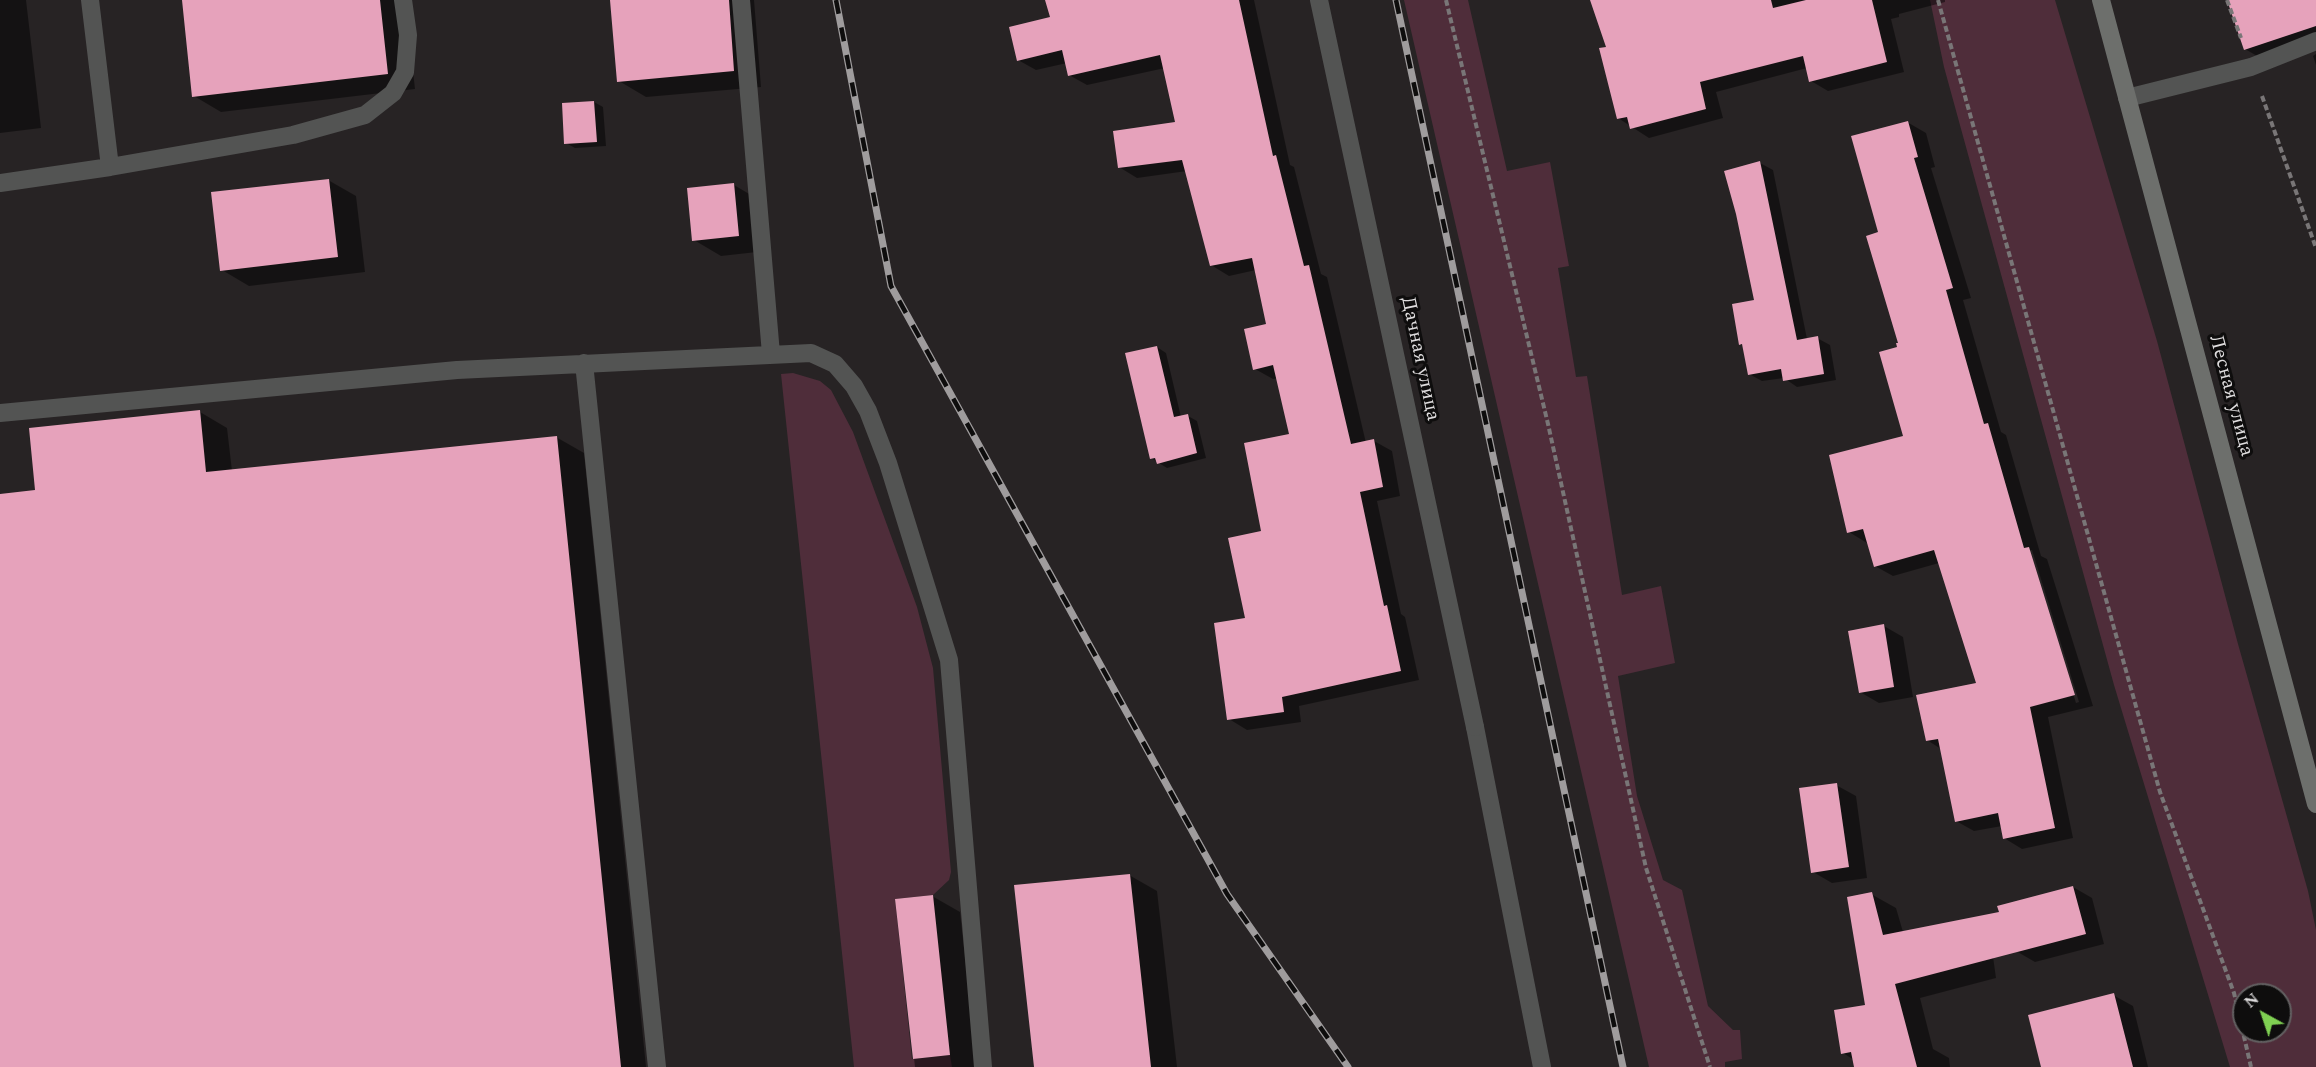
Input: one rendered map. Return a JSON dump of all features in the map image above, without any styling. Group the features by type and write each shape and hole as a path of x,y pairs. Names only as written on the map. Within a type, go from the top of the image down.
{"street":[{"path":"90,0 110,167"},
{"path":"0,183 110,167 293,135 365,115 393,93 405,72 408,35 403,0"},
{"path":"741,0 771,354"},
{"name":"Дачная улица","path":"1319,0 1475,727 1542,1067"},
{"name":"Лесная улица","path":"2101,0 2316,804"},
{"path":"2127,98 2251,67 2316,41"},
{"path":"0,413 457,370 811,353 836,364 854,386 868,411 888,463 949,660 983,1067"},
{"path":"584,363 657,1067"}],"path":[{"path":"1446,0 1548,423 1646,868 1710,1067"},
{"path":"1938,0 2160,792 2234,993 2251,1067"},
{"path":"2227,0 2316,248"}],"shaded area":[{"path":"1404,0 1468,0 1507,171 1550,162 1569,266 1558,268 1576,377 1587,376 1622,595 1661,586 1675,663 1618,676 1637,796 1663,880 1682,890 1708,1006 1733,1030 1740,1030 1742,1059 1725,1062 1725,1067 1649,1067"},
{"path":"1930,0 2055,0 2157,341 2238,644 2308,891 2316,930 2316,1067 2230,1067 2114,685 1944,67"},
{"path":"793,373 820,381 831,390 853,432 917,607 933,668 951,872 949,880 933,895 895,899 912,1059 950,1055 952,1067 854,1067 781,374"}],"building":[{"path":"182,0 380,0 388,74 192,97"},
{"path":"610,0 729,0 734,71 617,82"},
{"path":"1045,0 1239,0 1273,156 1276,155 1304,266 1309,265 1351,444 1374,439 1383,487 1360,492 1384,606 1387,605 1401,671 1282,697 1284,712 1227,720 1214,623 1245,618 1228,538 1261,531 1244,443 1289,434 1273,365 1253,370 1244,329 1266,324 1252,258 1210,266 1182,160 1118,168 1113,131 1175,122 1160,55 1068,76 1062,50 1017,61 1009,27 1050,17"},
{"path":"1590,0 1771,0 1773,8 1806,0 1872,0 1887,62 1809,82 1803,56 1700,82 1706,109 1630,129 1627,117 1617,119 1599,48 1606,47"},
{"path":"2227,0 2316,0 2316,26 2244,50"},
{"path":"594,101 597,142 564,144 562,103"},
{"path":"1908,121 1918,157 1914,158 1953,288 1946,290 1984,424 1988,423 2024,548 2029,547 2075,695 2030,707 2055,828 2003,839 1998,813 1955,822 1938,739 1926,741 1916,695 1976,683 1934,550 1874,567 1863,529 1847,533 1829,455 1903,436 1879,352 1897,347 1896,343 1898,343 1866,236 1878,232 1851,136"},
{"path":"1760,161 1797,340 1818,336 1824,374 1783,381 1781,369 1748,375 1742,344 1739,345 1732,304 1754,300 1736,214 1724,171"},
{"path":"329,179 338,257 220,271 211,192"},
{"path":"734,183 739,236 692,241 687,188"},
{"path":"1157,346 1174,417 1188,414 1197,453 1157,464 1155,458 1150,459 1125,353"},
{"path":"200,410 206,472 557,436 621,1067 0,1067 0,494 35,490 29,428"},
{"path":"1884,624 1894,687 1859,693 1848,631"},
{"path":"1837,783 1849,867 1811,873 1799,788"},
{"path":"1130,874 1151,1067 1034,1067 1014,885"},
{"path":"2073,886 2086,934 1895,984 1917,1067 1854,1067 1851,1052 1841,1054 1834,1010 1865,1005 1847,897 1872,892 1883,935 1999,912 1997,906"},
{"path":"933,895 950,1055 913,1059 895,899"},
{"path":"2114,993 2133,1067 2041,1067 2028,1015"}],"railway":[{"path":"836,0 891,286 1227,894 1348,1067"},
{"path":"1396,0 1623,1067"}]}
